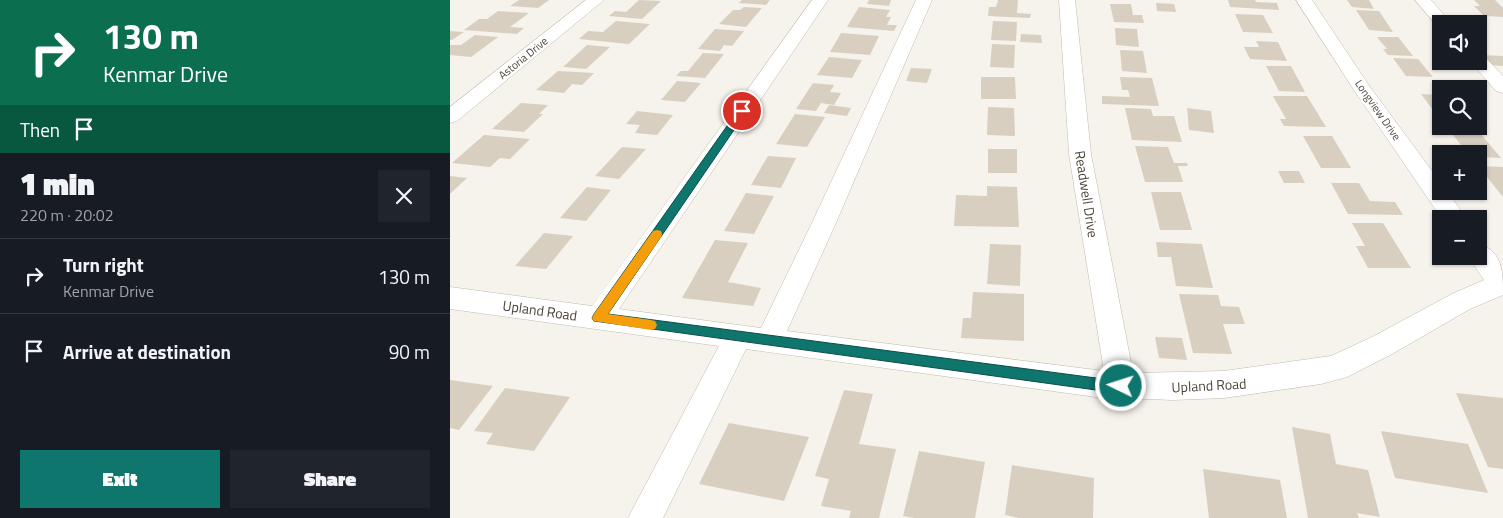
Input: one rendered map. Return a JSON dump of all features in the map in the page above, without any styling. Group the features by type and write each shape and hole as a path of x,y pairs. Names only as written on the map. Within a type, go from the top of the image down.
{"street":[{"name":"Astoria Drive","path":"450,117 596,0"},
{"path":"598,318 820,0"},
{"path":"768,341 823,225 924,0"},
{"name":"Readwell Drive","path":"1066,0 1080,154 1121,386"},
{"name":"Longview Drive","path":"1304,0 1363,90 1449,210"},
{"path":"1423,0 1436,15"},
{"path":"1487,70 1503,87"},
{"path":"1487,264 1502,284"},
{"name":"Upland Road","path":"450,298 1096,384 1147,388 1243,384 1339,367 1394,340 1469,296 1502,284"},
{"path":"646,518 738,337"}],"building":[{"path":"519,0 549,0 538,8 510,6"},
{"path":"639,0 661,1 642,19 609,16 615,11 626,12"},
{"path":"742,0 770,0 766,5 739,3"},
{"path":"869,0 891,0 889,6 867,4"},
{"path":"998,0 1018,0 1017,13 1031,14 1030,18 988,16 989,7 996,7"},
{"path":"1228,0 1255,0 1256,2 1277,3 1279,10 1230,7"},
{"path":"1347,0 1369,0 1374,9 1352,7"},
{"path":"1474,0 1495,0 1503,8 1503,17 1483,15 1474,6 1480,6"},
{"path":"1156,3 1174,4 1176,12 1157,11"},
{"path":"1110,4 1131,4 1133,15 1142,15 1144,23 1114,22"},
{"path":"744,7 762,8 746,27 719,24 733,10 740,10"},
{"path":"859,7 890,10 886,17 891,17 887,25 897,25 894,31 847,27"},
{"path":"1356,10 1379,11 1393,32 1369,30"},
{"path":"498,11 529,13 510,27 524,28 517,34 464,30 479,19 487,19"},
{"path":"1235,14 1263,15 1273,33 1243,32"},
{"path":"616,21 650,24 629,44 579,39 588,31 603,32"},
{"path":"993,21 1017,22 1016,41 991,40"},
{"path":"1115,28 1137,29 1139,47 1116,45"},
{"path":"715,29 744,31 732,46 724,45 720,51 698,49"},
{"path":"450,31 464,32 450,40"},
{"path":"841,33 879,36 870,55 830,52"},
{"path":"1021,34 1041,35 1042,43 1020,42"},
{"path":"475,35 498,37 471,57 450,55 450,45 461,45"},
{"path":"1377,37 1398,37 1413,56 1388,55 1383,49 1387,49"},
{"path":"1256,41 1278,42 1287,61 1250,59 1244,47 1259,47"},
{"path":"992,44 1015,45 1014,68 990,67"},
{"path":"587,45 610,47 586,69 563,67"},
{"path":"1120,50 1143,51 1147,73 1122,71"},
{"path":"703,53 724,54 705,78 676,76 681,71 688,71"},
{"path":"1487,55 1503,56 1503,66 1488,65"},
{"path":"829,57 862,60 852,78 817,75"},
{"path":"1393,58 1418,59 1433,77 1406,76"},
{"path":"1266,66 1291,66 1305,92 1279,91"},
{"path":"911,68 932,69 927,83 906,81"},
{"path":"558,71 594,73 582,85 572,84 564,93 536,90"},
{"path":"981,77 1015,77 1016,99 981,99"},
{"path":"1120,77 1152,78 1159,106 1102,104 1102,96 1130,97 1128,90 1122,90"},
{"path":"677,81 701,83 685,102 661,100"},
{"path":"813,83 834,85 830,92 841,93 834,105 821,103 816,111 796,109"},
{"path":"1421,94 1432,95 1432,109"},
{"path":"1273,96 1307,96 1326,127 1284,126 1280,119 1286,119"},
{"path":"521,103 548,105 539,114 543,114 524,132 492,129"},
{"path":"829,105 851,108 847,116 824,113"},
{"path":"988,107 1014,108 1015,136 987,135"},
{"path":"1125,108 1151,109 1153,116 1174,116 1182,142 1132,140"},
{"path":"1187,108 1211,111 1214,133 1189,130"},
{"path":"637,111 673,115 657,135 635,133 640,125 626,124"},
{"path":"795,114 825,117 807,147 776,144"},
{"path":"484,135 530,139 510,159 500,158 490,167 452,163"},
{"path":"1453,135 1482,135 1501,158 1487,157 1487,145 1461,145"},
{"path":"1303,136 1332,136 1351,168 1321,168"},
{"path":"1135,146 1168,147 1174,163 1187,163 1188,166 1178,166 1183,182 1145,182"},
{"path":"622,147 646,149 619,179 595,176"},
{"path":"988,149 1017,149 1017,173 988,173"},
{"path":"768,156 796,158 781,188 751,185"},
{"path":"1487,166 1503,167 1503,197 1487,177"},
{"path":"1278,171 1299,171 1305,183 1284,183"},
{"path":"450,176 467,178 450,194"},
{"path":"1331,183 1359,183 1370,201 1395,202 1403,215 1348,214"},
{"path":"987,186 1017,187 1019,227 954,226 956,195 987,196"},
{"path":"587,187 611,190 586,221 560,218"},
{"path":"1151,192 1181,192 1192,230 1160,230"},
{"path":"746,193 774,196 754,234 724,231"},
{"path":"1352,223 1383,223 1411,268 1368,268 1356,246 1365,246"},
{"path":"544,233 573,236 546,269 515,266"},
{"path":"715,240 748,243 728,282 761,288 753,306 682,298"},
{"path":"1156,242 1202,244 1213,288 1176,286 1171,257 1158,257"},
{"path":"990,244 1021,245 1020,286 987,284"},
{"path":"973,292 1024,294 1024,341 961,338 963,318 971,318"},
{"path":"1179,294 1218,295 1221,306 1239,307 1245,324 1223,324 1232,354 1193,353"},
{"path":"1155,337 1182,338 1187,360 1159,358"},
{"path":"450,380 493,386 459,430 450,428"},
{"path":"505,388 570,397 534,451 486,444 493,433 474,431"},
{"path":"844,390 873,394 859,444 896,449 879,518 849,518 851,511 821,506 829,479 815,476"},
{"path":"1456,393 1503,398 1503,469 1488,467"},
{"path":"729,423 809,437 784,501 699,484"},
{"path":"1292,427 1330,434 1336,464 1368,470 1380,517 1357,513 1359,518 1308,518"},
{"path":"1381,431 1468,444 1488,493 1395,478"},
{"path":"919,451 985,462 975,518 915,518 903,516"},
{"path":"1012,465 1094,478 1093,518 1019,518 1005,515"},
{"path":"1203,469 1280,480 1287,518 1209,518"}],"slow traffic":[{"path":"651,325 598,318 657,234"}],"route":[{"path":"742,111 598,318 1121,386"}]}
